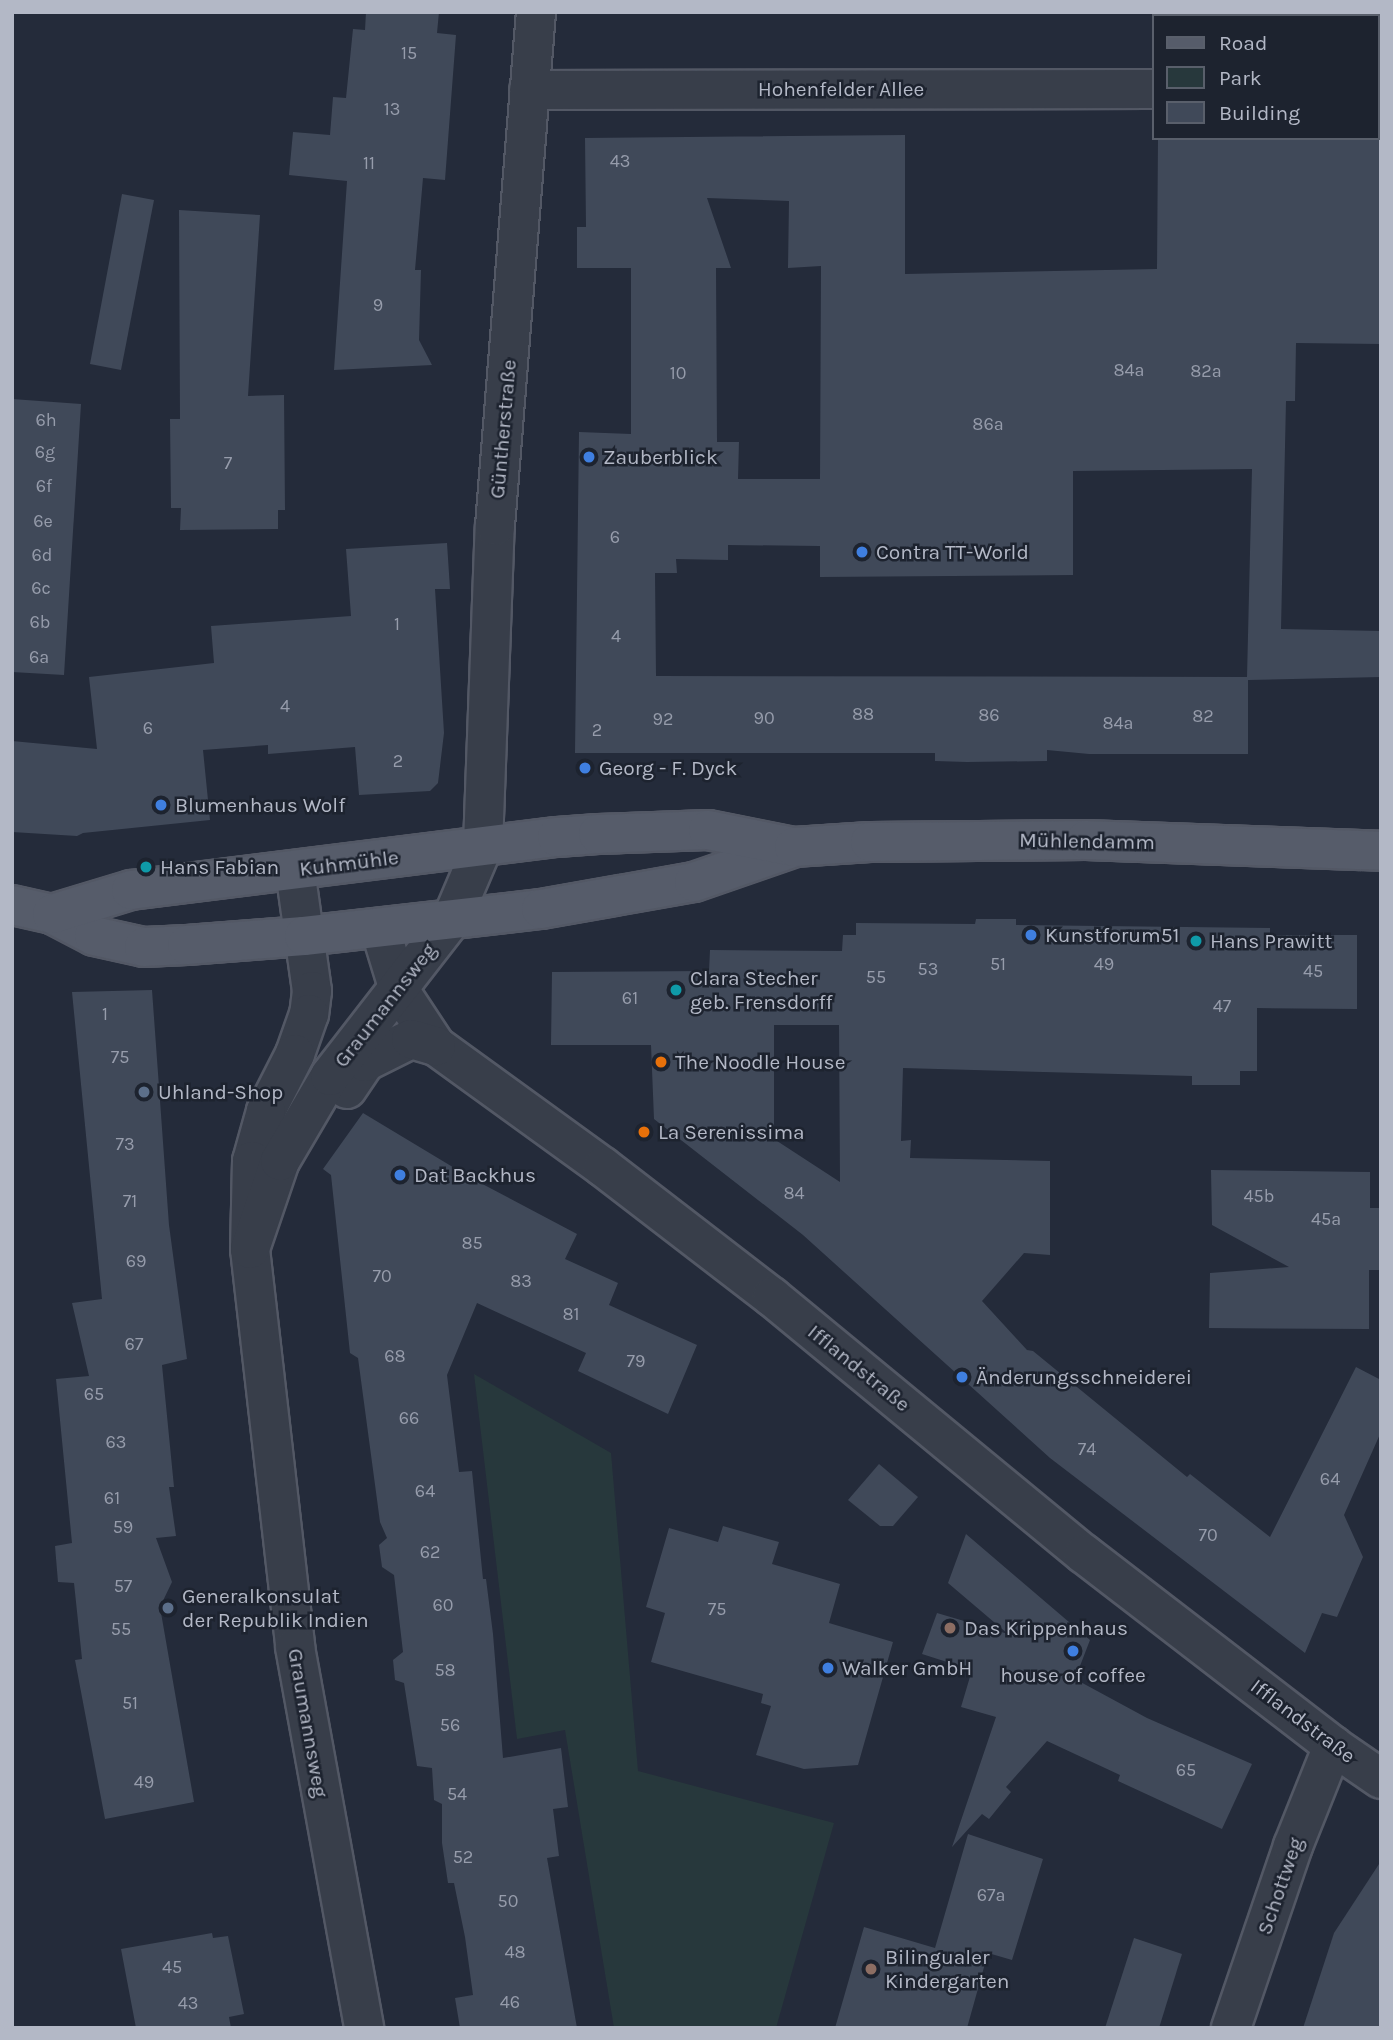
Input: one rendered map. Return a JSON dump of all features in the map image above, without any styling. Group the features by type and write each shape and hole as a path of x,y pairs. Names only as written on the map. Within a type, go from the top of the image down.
{"main road":[{"name":"Mühlendamm","path":"483,846 557,837 708,830 794,847 870,842 1086,840 1381,851"},
{"name":"Kuhmühle","path":"52,914 131,890 483,846"},
{"name":"Mühlendamm","path":"452,919 541,909 694,882 794,847"},
{"name":"Kuhmühle","path":"12,905 52,914 94,936 144,947 304,936 452,919"}],"street":[{"name":"Güntherstraße","path":"483,846 495,526 536,12"},
{"name":"Hohenfelder Allee","path":"529,90 1152,89"},
{"name":"Graumannsweg","path":"250,1249 280,1161 330,1076 400,990 452,919 483,846"},
{"name":"Graumannsweg","path":"295,870 312,991 309,1014 295,1054 266,1111 252,1161 250,1249 295,1647 364,2028"},
{"name":"Ifflandstraße","path":"380,928 400,990 436,1046 603,1167 772,1297 1084,1554 1333,1746 1381,1779"},
{"name":"Graumannsweg","path":"280,1161 317,1135 365,1062 411,1039 436,1046"},
{"name":"Schottweg","path":"1231,2028 1293,1846 1333,1746"}],"green space":[{"path":"474,1374 611,1453 638,1771 834,1823 776,2028 614,2028 565,1730 517,1739"}],"building":[{"path":"366,12 439,12 437,33 456,35 445,180 423,178 415,270 421,270 419,340 432,365 334,370 347,181 289,175 293,132 330,135 333,97 346,98 353,29 365,30"},
{"path":"905,135 905,274 1157,269 1158,140 1381,138 1381,344 1296,343 1295,401 1286,401 1281,629 1381,631 1381,677 1248,680 1248,754 1089,754 1047,750 1047,761 967,762 935,761 935,753 575,753 579,432 631,434 631,268 577,268 577,227 586,227 585,138","holes":["707,198 789,201 788,268 821,266 820,479 738,479 739,442 717,442 716,268 731,268","1252,469 1247,677 656,676 655,573 677,573 676,559 728,560 728,545 820,546 820,577 1073,575 1073,471"]},
{"path":"122,194 154,200 121,370 90,364"},
{"path":"179,210 260,215 248,396 284,395 285,510 278,510 278,529 180,530 181,508 171,508 170,419 180,419"},
{"path":"12,399 81,404 64,675 12,672"},
{"path":"447,543 450,589 435,589 444,733 438,783 430,791 359,795 355,747 268,754 268,745 203,750 210,820 83,833 77,836 12,832 12,741 97,749 89,677 214,663 211,626 351,616 346,549"},
{"path":"976,919 1016,919 1016,925 1270,928 1270,935 1357,935 1357,1009 1257,1008 1257,1071 1240,1071 1240,1085 1192,1085 1192,1076 903,1068 901,1141 911,1140 910,1158 1050,1161 1050,1255 1024,1253 982,1301 1027,1350 1033,1351 1187,1477 1190,1474 1270,1537 1356,1367 1381,1380 1381,1432 1344,1515 1363,1557 1337,1617 1322,1613 1305,1653 1050,1458 803,1235 654,1119 651,1045 551,1045 552,972 709,971 710,950 842,951 843,935 856,935 856,923 975,924","holes":["774,1025 839,1025 840,1182 774,1139"]},
{"path":"152,990 169,1225 187,1359 162,1365 174,1487 169,1487 176,1536 156,1538 172,1582 160,1607 194,1802 105,1819 75,1660 82,1659 74,1583 58,1582 55,1546 72,1543 56,1379 89,1376 72,1303 102,1299 72,992"},
{"path":"363,1113 471,1178 577,1234 565,1259 618,1283 609,1305 697,1345 668,1414 578,1371 586,1353 477,1303 447,1375 459,1472 472,1471 483,1579 486,1579 493,1634 503,1758 561,1748 568,1807 553,1809 559,1856 547,1858 577,2028 460,2028 455,1998 473,1995 465,1937 454,1883 448,1883 442,1843 442,1804 434,1800 432,1768 417,1766 404,1683 395,1680 393,1660 403,1652 394,1575 382,1567 379,1545 387,1538 380,1522 358,1358 350,1353 331,1175 323,1169"},
{"path":"1211,1170 1370,1172 1370,1208 1381,1208 1381,1270 1369,1270 1369,1329 1209,1328 1210,1273 1289,1267 1212,1225"},
{"path":"879,1464 918,1497 893,1526 880,1526 848,1500"},
{"path":"723,1526 779,1542 772,1564 840,1584 829,1623 893,1642 858,1765 804,1769 756,1755 771,1706 761,1703 763,1694 651,1662 665,1613 646,1607 669,1528 718,1542"},
{"path":"966,1534 1090,1640 1075,1679 1147,1718 1252,1764 1222,1829 1118,1781 1120,1775 1047,1741 1006,1787 1011,1792 989,1819 982,1814 952,1847 996,1717 961,1707 972,1670 922,1654 937,1613 1008,1634 948,1583"},
{"path":"968,1834 1043,1859 1012,1960 988,1953 967,2028 835,2028 864,1927 935,1948"},
{"path":"1381,1861 1381,2028 1303,2028 1334,1933"},
{"path":"212,1933 213,1938 228,1936 244,2014 229,2017 231,2028 136,2028 121,1949"},
{"path":"1134,1938 1182,1954 1159,2028 1105,2028"}],"place":[{"name":"Zauberblick","path":"589,457"},
{"name":"Contra TT-World","path":"862,552"},
{"name":"Georg - F. Dyck","path":"585,768"},
{"name":"Blumenhaus Wolf","path":"161,805"},
{"name":"Hans Fabian","path":"146,867"},
{"name":"Kunstforum51","path":"1031,935"},
{"name":"Hans Prawitt","path":"1196,941"},
{"name":"Clara Stecher geb. Frensdorff","path":"676,990"},
{"name":"The Noodle House","path":"661,1062"},
{"name":"Uhland-Shop","path":"144,1092"},
{"name":"La Serenissima","path":"644,1132"},
{"name":"Dat Backhus","path":"400,1175"},
{"name":"Änderungsschneiderei","path":"962,1377"},
{"name":"Generalkonsulat der Republik Indien","path":"168,1608"},
{"name":"Das Krippenhaus","path":"950,1628"},
{"name":"house of coffee","path":"1073,1651"},
{"name":"Walker GmbH","path":"828,1668"},
{"name":"Bilingualer Kindergarten","path":"871,1969"}]}
